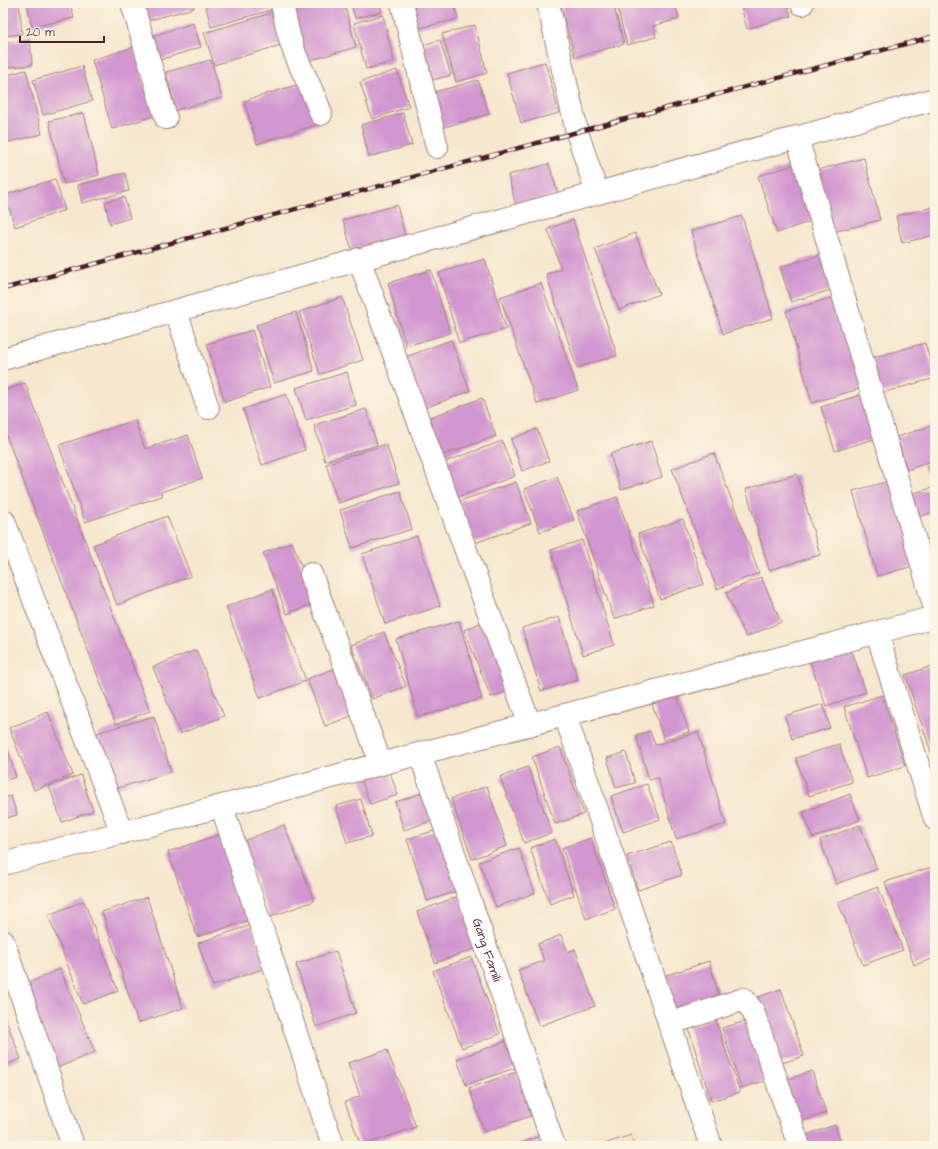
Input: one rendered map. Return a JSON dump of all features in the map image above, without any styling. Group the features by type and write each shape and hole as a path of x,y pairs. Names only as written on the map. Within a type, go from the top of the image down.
{"street":[{"path":"132,3 166,118"},
{"path":"282,3 294,49 301,68 314,94 321,114"},
{"path":"402,3 437,147"},
{"path":"548,3 577,132 597,193"},
{"path":"3,359 935,99"},
{"path":"797,137 935,609"},
{"path":"359,259 530,725"},
{"path":"176,311 208,408"},
{"path":"4,521 122,832"},
{"path":"311,574 381,764"},
{"path":"3,864 935,618"},
{"path":"877,633 935,819"},
{"path":"565,715 711,1146"},
{"name":"Gang Famili","path":"420,754 554,1146"},
{"path":"222,806 333,1146"},
{"path":"3,941 73,1146"},
{"path":"669,1024 744,1000 753,1011 799,1146"}],"building":[{"path":"3,3 19,3 22,34 3,36"},
{"path":"27,3 70,3 74,18 32,27"},
{"path":"76,3 92,3 78,7"},
{"path":"142,3 193,3 194,8 146,21"},
{"path":"205,3 273,3 275,9 211,27"},
{"path":"318,3 344,3 356,47 304,62 289,11"},
{"path":"351,3 380,3 382,12 355,18"},
{"path":"409,3 454,3 458,19 415,29"},
{"path":"560,3 613,3 624,44 575,57"},
{"path":"616,3 675,3 679,19 653,26 656,37 627,45"},
{"path":"740,3 787,3 791,16 747,29"},
{"path":"275,12 284,44 214,65 204,33"},
{"path":"383,15 394,62 366,69 354,23"},
{"path":"193,23 201,47 160,60 152,36"},
{"path":"475,25 487,73 456,82 442,34"},
{"path":"30,40 32,65 3,68 3,43"},
{"path":"440,40 451,75 426,82 416,47"},
{"path":"134,47 154,116 112,129 92,60"},
{"path":"211,60 222,98 176,110 166,72"},
{"path":"545,62 559,113 521,123 507,73"},
{"path":"82,66 92,101 43,115 33,80"},
{"path":"26,70 42,134 9,142 3,120 3,76"},
{"path":"397,70 409,107 372,119 360,82"},
{"path":"478,80 489,114 438,129 428,94"},
{"path":"306,82 319,124 257,144 244,101"},
{"path":"84,113 99,175 64,184 49,121"},
{"path":"403,113 412,145 369,157 361,125"},
{"path":"864,158 880,220 833,232 817,170"},
{"path":"549,164 558,194 516,206 508,175"},
{"path":"796,164 814,220 777,233 758,176"},
{"path":"125,173 129,191 82,203 78,185"},
{"path":"55,179 65,210 15,227 5,195"},
{"path":"124,197 130,218 110,224 105,202"},
{"path":"397,205 405,236 352,250 343,220"},
{"path":"933,207 935,216 935,235 902,243 896,216"},
{"path":"742,216 773,318 723,334 691,231"},
{"path":"573,220 617,355 577,368 546,274 561,269 548,229"},
{"path":"635,233 659,294 619,310 595,249"},
{"path":"823,254 834,289 791,302 780,267"},
{"path":"485,259 506,329 459,343 439,273"},
{"path":"431,270 450,333 406,346 388,283"},
{"path":"541,283 578,390 537,404 500,297"},
{"path":"838,296 865,387 812,403 786,311"},
{"path":"342,297 363,360 320,374 299,312"},
{"path":"296,312 314,371 274,383 256,325"},
{"path":"252,330 270,387 225,402 207,344"},
{"path":"451,340 470,391 422,409 403,358"},
{"path":"925,343 935,378 878,394 868,359"},
{"path":"347,372 356,405 306,420 296,388"},
{"path":"25,383 150,711 116,724 3,427 3,391"},
{"path":"867,393 881,437 835,451 821,407"},
{"path":"286,394 305,450 262,465 243,409"},
{"path":"482,398 496,436 443,455 429,418"},
{"path":"366,409 377,445 325,461 314,425"},
{"path":"135,420 145,449 188,435 202,478 161,492 162,496 85,522 59,445"},
{"path":"934,425 935,460 907,470 897,437"},
{"path":"537,429 549,461 522,471 511,439"},
{"path":"502,441 515,476 455,498 442,463"},
{"path":"651,441 662,477 621,490 610,454"},
{"path":"386,444 399,483 338,503 326,464"},
{"path":"714,453 759,573 717,589 672,469"},
{"path":"935,464 935,484 934,485 927,467"},
{"path":"797,474 820,555 769,570 746,489"},
{"path":"557,477 574,520 540,532 524,489"},
{"path":"893,480 917,565 877,576 853,491"},
{"path":"516,482 531,523 475,543 460,501"},
{"path":"935,487 935,512 918,517 911,494"},
{"path":"400,491 412,529 352,548 340,510"},
{"path":"617,497 654,605 614,619 577,511"},
{"path":"167,516 191,576 117,605 93,545"},
{"path":"683,519 704,584 660,599 638,534"},
{"path":"417,536 440,606 385,624 362,554"},
{"path":"582,540 614,645 583,655 551,550"},
{"path":"292,542 316,603 287,614 263,553"},
{"path":"761,577 781,622 746,637 726,593"},
{"path":"272,589 306,681 260,698 226,607"},
{"path":"559,617 578,680 541,691 522,628"},
{"path":"487,620 515,688 491,697 464,630"},
{"path":"459,621 482,699 418,717 396,639"},
{"path":"384,632 406,686 372,699 351,645"},
{"path":"850,645 866,692 826,706 809,659"},
{"path":"196,650 224,716 180,734 153,667"},
{"path":"935,665 935,750 931,752 905,675"},
{"path":"339,667 357,714 325,726 307,679"},
{"path":"677,695 689,732 664,740 652,704"},
{"path":"882,695 905,766 867,778 844,707"},
{"path":"823,704 830,728 792,739 785,716"},
{"path":"48,712 73,775 34,790 9,728"},
{"path":"154,716 171,772 115,789 97,733"},
{"path":"650,731 655,745 698,732 726,824 676,839 658,778 649,780 636,735"},
{"path":"3,735 16,777 3,781"},
{"path":"839,744 852,782 809,796 796,758"},
{"path":"560,747 584,814 555,824 532,757"},
{"path":"626,752 635,783 616,788 607,758"},
{"path":"388,767 398,795 370,804 360,776"},
{"path":"528,767 552,833 524,843 500,777"},
{"path":"81,775 93,811 62,822 49,786"},
{"path":"647,784 660,819 623,832 611,796"},
{"path":"487,786 507,846 472,859 451,799"},
{"path":"422,793 431,821 404,830 395,802"},
{"path":"850,794 860,820 813,838 803,812"},
{"path":"11,796 17,815 3,819 3,798"},
{"path":"361,799 372,836 347,843 336,806"},
{"path":"284,825 314,901 270,917 241,842"},
{"path":"860,825 877,869 836,884 820,840"},
{"path":"440,829 460,890 427,901 407,839"},
{"path":"221,834 250,920 197,937 168,852"},
{"path":"591,838 615,909 586,919 562,848"},
{"path":"555,839 574,895 550,904 530,848"},
{"path":"671,842 682,875 638,890 627,856"},
{"path":"519,848 535,893 496,907 479,862"},
{"path":"935,866 935,958 914,965 885,882"},
{"path":"878,887 903,950 863,965 838,902"},
{"path":"459,896 477,948 435,963 417,912"},
{"path":"147,897 183,1008 138,1023 102,912"},
{"path":"84,901 118,991 83,1004 48,915"},
{"path":"251,925 266,968 213,986 198,943"},
{"path":"561,935 568,952 575,949 595,1006 539,1026 518,970 544,961 538,944"},
{"path":"336,951 356,1013 316,1027 296,964"},
{"path":"471,957 500,1034 462,1048 433,971"},
{"path":"709,961 721,1002 674,1017 661,977"},
{"path":"60,969 95,1052 57,1068 22,986"},
{"path":"781,989 804,1056 779,1064 756,998"},
{"path":"935,1008 935,1023 930,1010"},
{"path":"3,1012 21,1059 3,1066"},
{"path":"715,1018 740,1092 711,1101 688,1027"},
{"path":"746,1021 765,1081 741,1088 722,1028"},
{"path":"506,1041 515,1068 466,1085 457,1059"},
{"path":"387,1050 416,1127 361,1146 345,1102 360,1096 348,1063"},
{"path":"812,1071 826,1113 797,1123 783,1081"},
{"path":"517,1072 531,1116 484,1132 469,1088"},
{"path":"835,1125 842,1146 806,1146 803,1136"},
{"path":"542,1135 546,1146 514,1146"},
{"path":"631,1135 634,1146 598,1146"}],"railway":[{"path":"3,289 935,36"}]}
